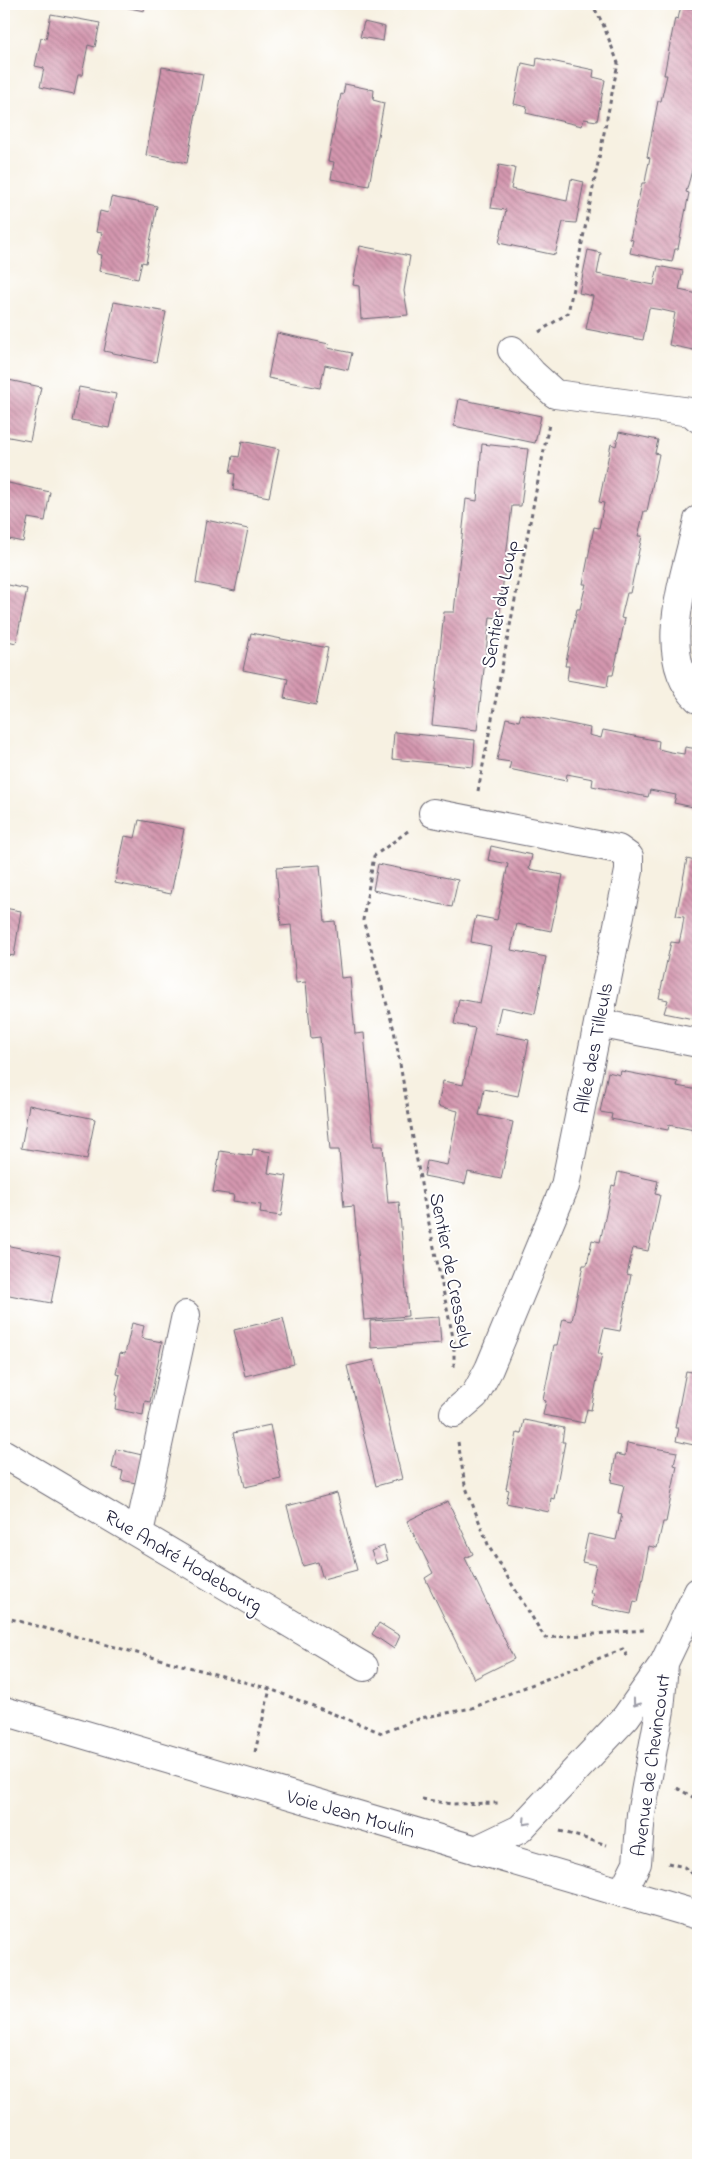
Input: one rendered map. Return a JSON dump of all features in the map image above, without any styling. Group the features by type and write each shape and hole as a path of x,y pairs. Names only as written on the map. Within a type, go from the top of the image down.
{"street":[{"path":"512,350 532,373 555,394 691,412 698,418"},
{"path":"698,520 674,629 676,657 682,677 698,699"},
{"name":"Allée des Tilleuls","path":"433,813 618,850 629,857 629,871 565,1186 490,1368 475,1395 454,1413"},
{"path":"598,1023 698,1042"},
{"path":"139,1534 186,1315"},
{"name":"Rue André Hodebourg","path":"4,1454 364,1667"},
{"name":"Avenue de Chevincourt","path":"476,1850 520,1829 626,1717 664,1663 698,1592"},
{"name":"Avenue de Chevincourt","path":"622,1893 638,1863 641,1814 660,1710 664,1663"},
{"name":"Voie Jean Moulin","path":"4,1711 698,1915"}],"path":[{"path":"512,350 568,313 618,63 603,24 592,4"},
{"name":"Sentier du Loup","path":"472,821 555,394"},
{"name":"Sentier de Cressely","path":"433,813 374,856 363,920 394,1030 422,1195 454,1342 454,1413 466,1485 489,1547 545,1638 646,1629 664,1663"},
{"path":"253,1757 270,1689"},
{"path":"498,1803 528,1821 638,1855 684,1867 698,1878"}],"building":[{"path":"111,4 145,4 144,11"},
{"path":"681,6 698,10 698,149 686,192 689,193 678,249 675,249 672,262 630,253 633,240 630,239 642,183 645,183 650,158 647,157 658,101 661,101 667,75 664,75 675,18 678,19"},
{"path":"51,14 100,23 95,47 88,45 82,75 78,75 74,94 40,87 44,68 35,66 41,38 46,39"},
{"path":"364,22 385,27 383,41 360,37"},
{"path":"537,58 594,70 593,77 605,80 597,121 584,119 582,126 526,113 527,107 514,104 522,63 536,66"},
{"path":"162,67 203,74 187,163 146,155"},
{"path":"345,84 374,90 373,100 384,103 369,186 331,179 334,162 328,161 341,94 343,95"},
{"path":"499,165 515,168 511,189 567,201 571,179 584,182 576,223 563,222 555,255 499,243 506,210 491,208"},
{"path":"111,197 157,206 146,263 142,262 138,279 99,271 102,255 97,254 102,233 96,232 100,211 108,213"},
{"path":"360,246 410,256 404,291 408,315 361,319 359,286 353,285"},
{"path":"588,250 601,253 597,274 654,285 658,266 683,271 679,290 698,294 698,351 669,345 675,313 662,310 649,308 643,340 586,329 593,296 579,293"},
{"path":"114,302 166,312 156,362 104,351"},
{"path":"277,333 329,344 328,348 352,353 348,370 325,365 320,388 268,378"},
{"path":"4,379 41,387 30,441 4,436"},
{"path":"79,387 116,394 109,428 72,421"},
{"path":"459,399 541,416 535,443 454,426"},
{"path":"619,432 658,440 655,453 659,454 647,511 644,511 638,536 642,536 630,593 627,593 621,618 625,619 613,675 609,675 607,687 567,680 569,666 565,666 577,609 580,609 586,584 583,584 594,527 599,528 604,503 599,502 611,444 616,446"},
{"path":"242,441 279,449 269,497 233,490 235,474 230,473 233,456 239,457"},
{"path":"482,444 528,449 521,506 512,506 499,618 490,617 477,730 432,725 444,612 454,612 466,499 477,501"},
{"path":"4,482 50,492 45,521 28,518 23,542 4,538"},
{"path":"206,520 248,529 235,591 196,583"},
{"path":"4,584 27,589 16,643 4,640"},
{"path":"251,633 328,648 316,705 284,698 288,679 243,670"},
{"path":"521,714 590,728 589,735 601,738 603,730 659,741 658,749 671,752 684,754 685,747 698,749 698,808 674,803 676,795 650,790 648,797 592,786 593,779 567,774 566,781 509,769 511,762 497,760 506,718 519,721"},
{"path":"394,732 475,740 473,767 392,759"},
{"path":"139,820 184,829 171,894 115,883 125,836 135,838"},
{"path":"491,846 532,855 529,869 563,875 551,931 517,924 511,950 546,957 535,1014 501,1007 495,1033 529,1040 518,1096 484,1089 479,1115 513,1122 501,1179 468,1172 465,1184 424,1176 427,1161 447,1165 458,1111 438,1106 443,1081 463,1085 475,1028 454,1024 459,999 480,1003 486,975 491,946 471,942 473,929 476,916 497,920 508,864 488,860"},
{"path":"697,851 698,1020 664,1013 668,1000 659,998 671,942 679,943 682,930 684,917 676,916 687,859 695,861"},
{"path":"378,864 458,880 452,907 373,890"},
{"path":"320,865 325,922 335,921 341,978 350,977 355,1034 364,1033 374,1146 383,1146 388,1203 399,1202 408,1316 364,1320 354,1206 344,1207 339,1150 330,1150 320,1037 311,1038 306,982 296,983 291,925 281,926 276,868"},
{"path":"4,908 21,911 14,956 4,954"},
{"path":"621,1071 678,1082 677,1086 698,1090 698,1136 694,1135 694,1130 669,1125 668,1130 611,1119 612,1114 600,1112 608,1072 620,1075"},
{"path":"29,1105 95,1119 87,1159 21,1148"},
{"path":"253,1149 271,1152 268,1173 287,1176 281,1216 260,1213 261,1205 233,1201 234,1195 213,1192 220,1151 252,1156"},
{"path":"618,1172 658,1181 655,1194 660,1195 648,1251 633,1248 627,1274 631,1275 620,1331 604,1328 598,1354 602,1354 591,1410 587,1409 584,1423 543,1415 546,1401 543,1400 554,1345 557,1345 563,1319 572,1321 583,1265 587,1265 592,1240 600,1242 612,1185 615,1186"},
{"path":"5,1245 60,1256 51,1303 4,1294"},
{"path":"439,1317 441,1343 371,1348 370,1321"},
{"path":"283,1318 294,1364 245,1376 234,1330"},
{"path":"132,1323 144,1326 141,1338 162,1342 150,1402 145,1401 143,1415 115,1409 117,1396 115,1395 120,1375 116,1374 120,1353 125,1354"},
{"path":"374,1360 402,1479 376,1486 347,1366"},
{"path":"686,1371 698,1373 698,1446 676,1441 679,1428 675,1428"},
{"path":"524,1420 564,1428 562,1442 565,1442 554,1499 551,1498 549,1512 506,1503 509,1490 506,1489 517,1433 521,1434"},
{"path":"270,1425 281,1479 245,1487 233,1433"},
{"path":"627,1443 677,1452 674,1465 677,1466 666,1522 663,1522 657,1548 649,1546 638,1602 634,1601 631,1614 591,1606 593,1593 590,1593 596,1565 582,1562 588,1534 616,1540 622,1514 618,1513 624,1485 611,1482 616,1454 625,1456"},
{"path":"116,1449 142,1455 136,1483 121,1480 123,1471 112,1468"},
{"path":"337,1493 357,1570 323,1579 318,1562 303,1566 287,1506"},
{"path":"448,1501 473,1554 465,1558 514,1659 474,1679 425,1578 433,1573 407,1521"},
{"path":"384,1546 388,1560 376,1564 371,1551"},
{"path":"379,1623 400,1636 394,1649 372,1634"}]}
